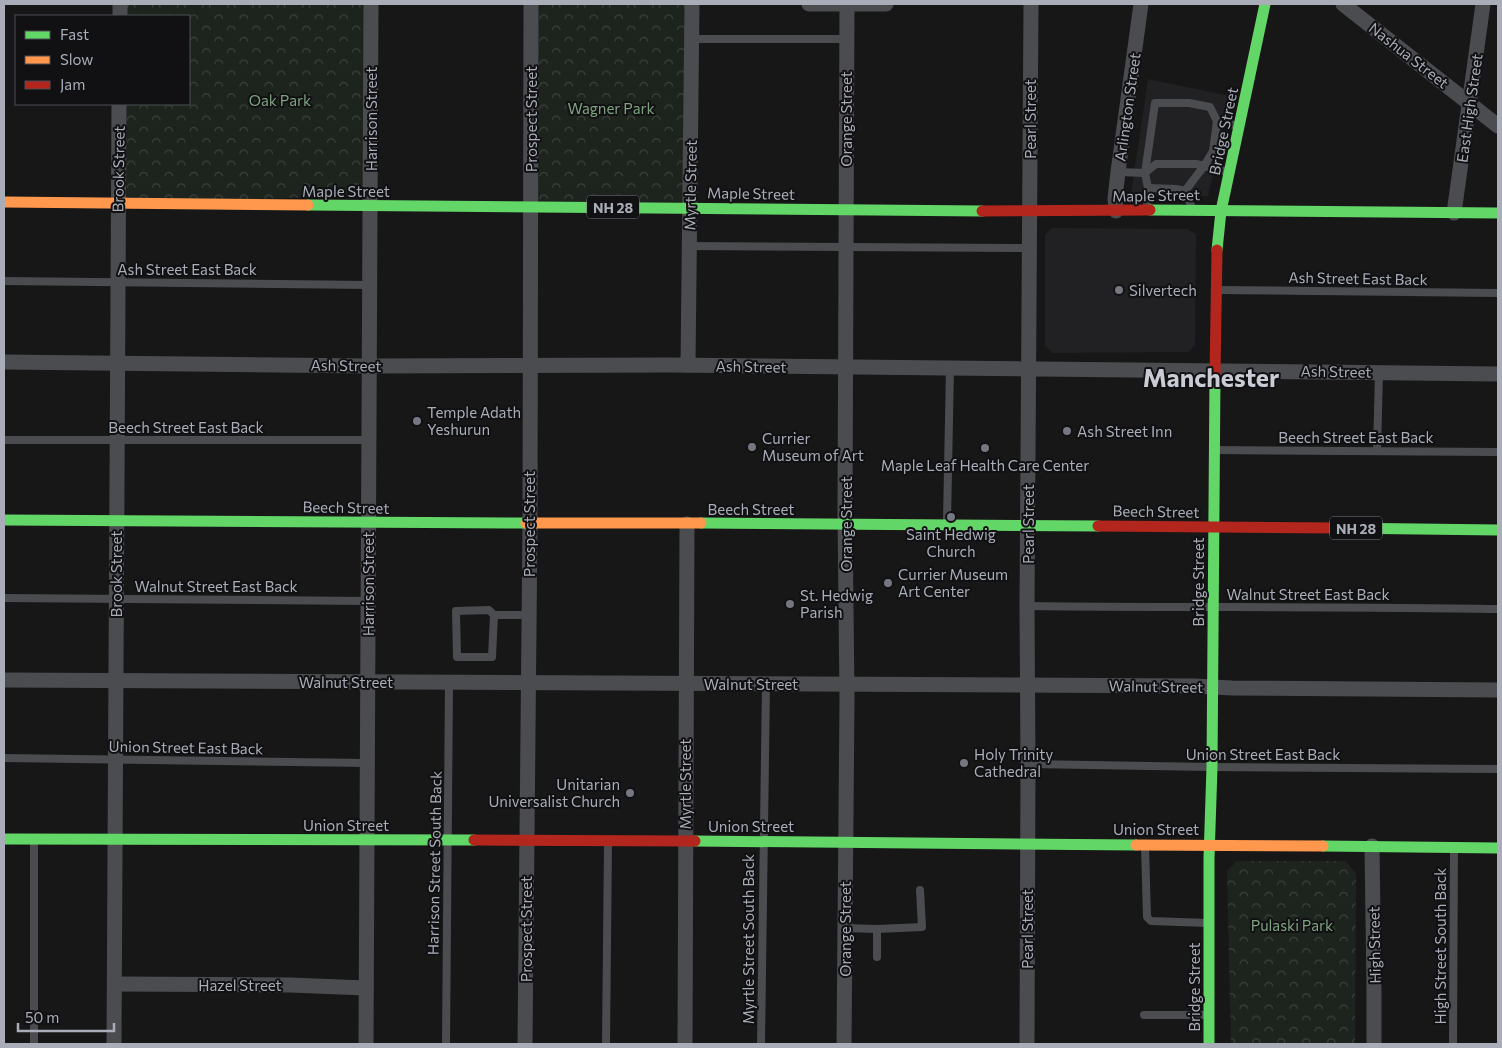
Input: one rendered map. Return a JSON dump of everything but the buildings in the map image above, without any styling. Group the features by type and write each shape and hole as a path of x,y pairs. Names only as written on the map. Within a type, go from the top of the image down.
{"main road":[{"name":"Bridge Street","path":"1209,1044 1217,248 1221,211 1265,4"},
{"name":"Maple Street","path":"4,202 1498,213"},
{"name":"Beech Street","path":"4,520 368,523 1028,524 1498,530"},
{"name":"Union Street","path":"4,838 762,841 1498,848"}],"street":[{"name":"Harrison Street","path":"366,1044 371,4"},
{"name":"Prospect Street","path":"525,1044 530,523 531,4"},
{"name":"Myrtle Street","path":"688,366 692,4"},
{"path":"809,4 886,4"},
{"name":"Orange Street","path":"844,1044 847,685 847,4"},
{"name":"Pearl Street","path":"1027,1044 1027,606 1031,4"},
{"name":"Arlington Street","path":"1116,211 1115,198 1118,172 1141,4"},
{"name":"Nashua Street","path":"1343,4 1498,126"},
{"name":"East High Street","path":"1454,213 1483,4"},
{"name":"Brook Street","path":"114,1044 119,105"},
{"name":"Ash Street","path":"4,362 368,366 530,365 1216,370 1498,374"},
{"name":"Myrtle Street","path":"685,1044 687,524"},
{"name":"Walnut Street","path":"4,680 1028,685 1498,690"},
{"name":"High Street","path":"1372,846 1374,1044"},
{"name":"Hazel Street","path":"115,984 290,985 366,988"}],"lane":[{"path":"691,39 847,39"},
{"path":"1147,210 1148,188 1145,173 1155,103 1189,103 1210,107 1217,121 1213,151 1185,192"},
{"path":"1217,121 1239,126"},
{"path":"1118,172 1145,173 1156,164 1196,164 1230,172"},
{"path":"1148,188 1176,188 1185,192 1193,210"},
{"path":"689,246 1029,248"},
{"name":"Ash Street East Back","path":"4,282 370,284"},
{"name":"Ash Street East Back","path":"1217,290 1498,293"},
{"path":"946,524 950,368"},
{"path":"1377,451 1379,372"},
{"name":"Beech Street East Back","path":"4,440 368,440"},
{"name":"Beech Street East Back","path":"1214,450 1498,452"},
{"name":"Walnut Street East Back","path":"4,598 368,601"},
{"name":"Walnut Street East Back","path":"1027,606 1212,608 1352,606 1498,609"},
{"path":"494,615 492,657 457,657 456,611 489,610 494,615 528,615"},
{"name":"Harrison Street South Back","path":"446,1044 449,682"},
{"name":"Myrtle Street South Back","path":"761,1044 762,841 766,684"},
{"name":"Union Street East Back","path":"4,758 367,764"},
{"name":"Union Street East Back","path":"1028,764 1212,768 1498,769"},
{"path":"34,838 34,1044"},
{"path":"606,1044 608,840"},
{"path":"1145,844 1147,917 1151,921 1209,923"},
{"name":"High Street South Back","path":"1453,1044 1454,847"},
{"path":"845,928 922,927 920,890"},
{"path":"877,929 877,957"},
{"path":"1144,1015 1208,1015"}],"shaded area":[{"path":"1148,79 1230,96 1208,196 1136,196 1131,193"},
{"path":"1052,228 1187,229 1196,234 1195,345 1188,352 1053,353 1045,346 1045,235"}],"green space":[{"name":"Oak Park","path":"120,4 370,4 371,195 118,204 119,105 190,105 190,15 120,15"},
{"name":"Wagner Park","path":"531,4 692,4 689,207 530,206"},
{"name":"Pulaski Park","path":"1237,861 1346,861 1356,874 1355,1044 1231,1044 1227,871"}],"traffic: fast":[{"path":"1217,250 1221,211 1265,4"},
{"path":"308,205 982,211"},
{"path":"1150,210 1498,213"},
{"path":"1209,1044 1209,858 1212,767 1215,376"},
{"path":"4,520 526,523"},
{"path":"701,523 1098,526"},
{"path":"1338,528 1498,530"},
{"path":"4,839 474,840"},
{"path":"695,841 1136,845"},
{"path":"1323,846 1498,848"}],"traffic: slow":[{"path":"4,202 308,205"},
{"path":"526,523 701,523"},
{"path":"1136,845 1323,846"}],"traffic: jam":[{"path":"982,211 1150,210"},
{"path":"1215,376 1217,250"},
{"path":"1098,526 1338,528"},
{"path":"474,840 695,841"}],"place":[{"name":"Silvertech","path":"1119,290"},
{"name":"Temple Adath Yeshurun","path":"417,421"},
{"name":"Ash Street Inn","path":"1067,431"},
{"name":"Currier Museum of Art","path":"752,447"},
{"name":"Maple Leaf Health Care Center","path":"985,448"},
{"name":"Saint Hedwig Church","path":"951,517"},
{"name":"Currier Museum Art Center","path":"888,583"},
{"name":"St. Hedwig Parish","path":"790,604"},
{"name":"Holy Trinity Cathedral","path":"964,763"},
{"name":"Unitarian Universalist Church","path":"630,793"}],"district":[{"name":"Manchester","path":"1211,377"}]}
